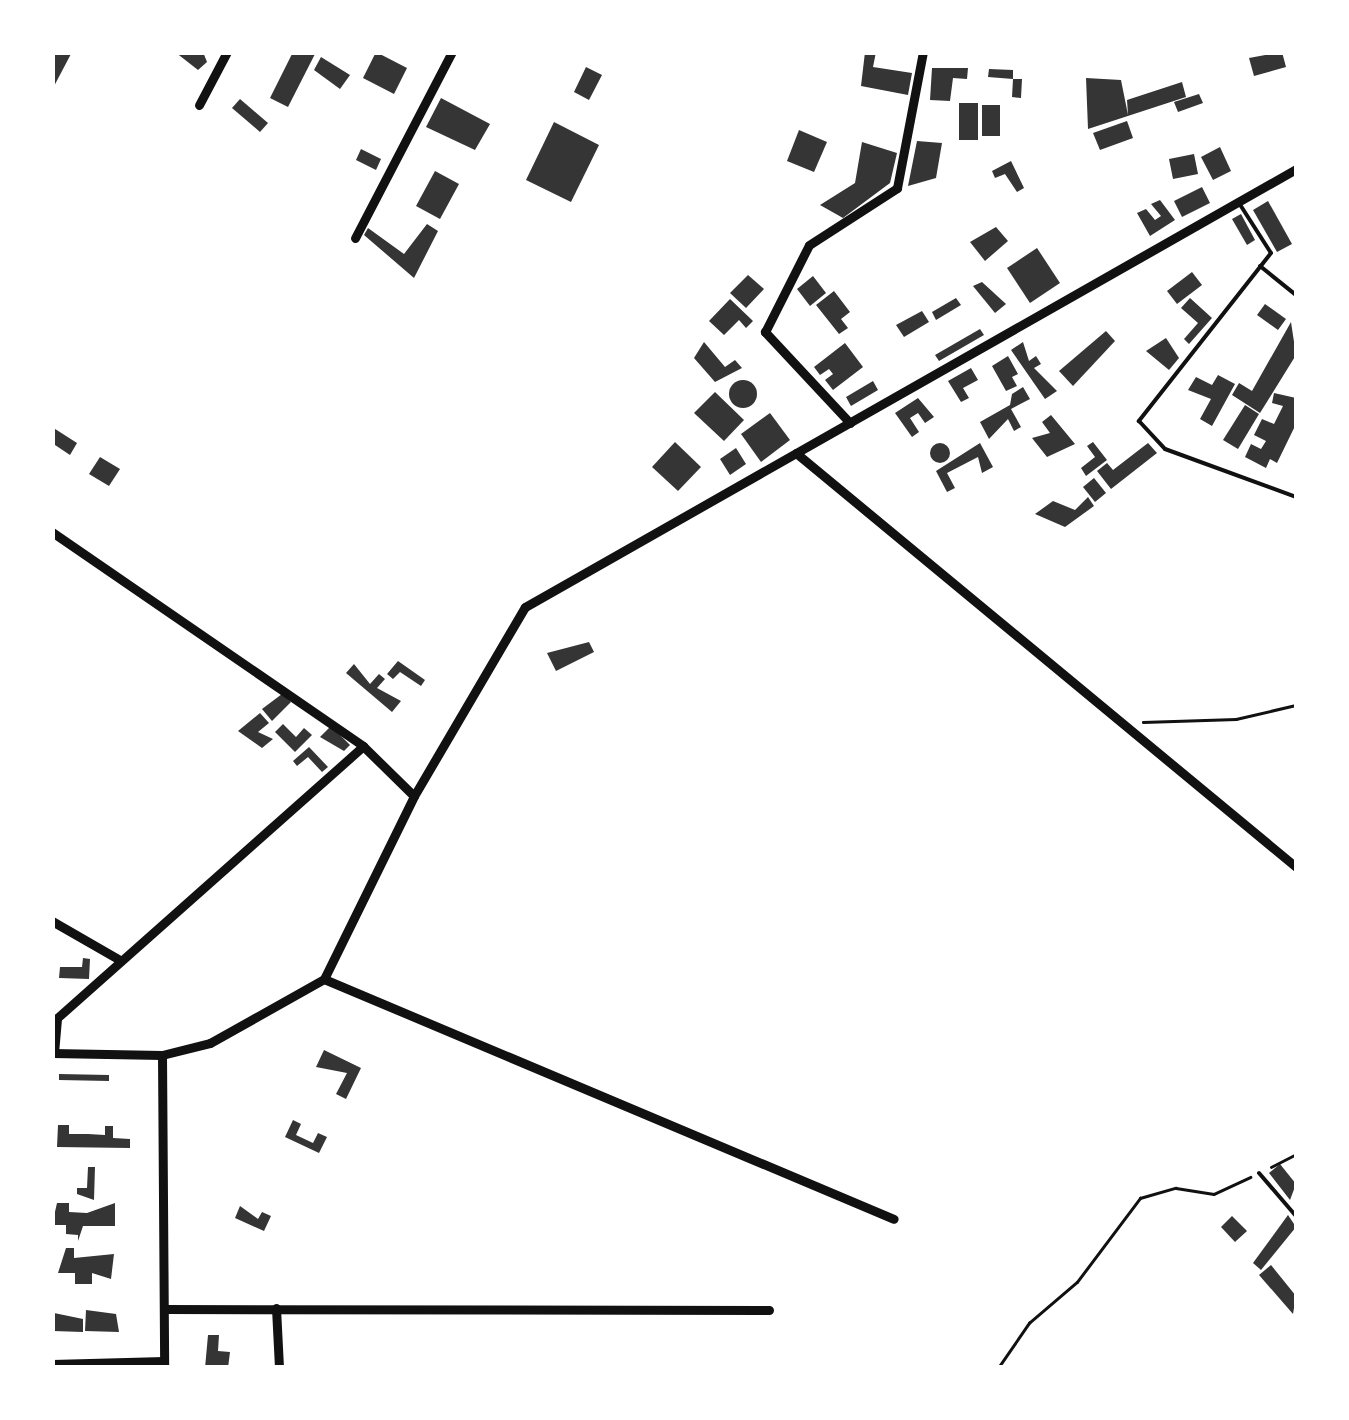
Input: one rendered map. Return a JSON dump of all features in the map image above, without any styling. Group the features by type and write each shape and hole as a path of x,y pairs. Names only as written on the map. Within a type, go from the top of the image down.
{"street":[{"path":"198,104 228,52"},
{"path":"354,238 452,52"},
{"path":"850,423 765,332 809,245 896,188 924,52"},
{"path":"364,746 118,959 57,1018 53,1053 162,1055 210,1043 324,978 414,796 525,607 1296,169"},
{"path":"796,454 1296,867"},
{"path":"52,532 364,746 414,796"},
{"path":"52,921 118,959"},
{"path":"324,978 894,1219"},
{"path":"52,1364 164,1364 162,1055"},
{"path":"276,1308 279,1368"},
{"path":"164,1309 768,1310"}],"lane":[{"path":"1239,203 1271,253 1139,421 1165,449 1296,497"},
{"path":"1260,266 1296,296"},
{"path":"1259,1173 1296,1216"}],"path":[{"path":"1122,723 1236,719 1296,705"},
{"path":"998,1368 1029,1323 1077,1282 1140,1198 1176,1188 1214,1194 1296,1154"}],"building":[{"path":"52,52 72,52 52,90"},
{"path":"175,52 203,52 207,62 198,70"},
{"path":"293,52 316,52 288,107 270,98"},
{"path":"376,52 407,68 394,94 363,78"},
{"path":"865,52 876,52 873,67 912,73 908,95 861,86"},
{"path":"1282,52 1286,67 1254,76 1249,58"},
{"path":"321,57 350,75 340,89 314,70"},
{"path":"586,67 602,75 589,100 574,92"},
{"path":"932,68 968,68 967,79 953,78 950,101 930,100"},
{"path":"989,69 1013,70 1013,79 988,77"},
{"path":"1086,78 1121,80 1128,115 1127,100 1182,82 1186,97 1088,129"},
{"path":"1013,79 1022,79 1021,98 1012,97"},
{"path":"1199,94 1203,103 1178,112 1174,102"},
{"path":"441,98 490,124 475,150 426,127"},
{"path":"240,99 268,123 260,132 232,108"},
{"path":"959,103 978,103 978,140 959,140"},
{"path":"982,105 1000,105 1000,136 982,136"},
{"path":"1127,121 1133,138 1100,150 1093,133"},
{"path":"554,122 599,145 571,202 526,180"},
{"path":"799,130 827,142 814,172 787,161"},
{"path":"917,141 942,143 936,178 908,186"},
{"path":"862,142 897,153 890,183 843,218 820,205 855,183"},
{"path":"1220,147 1231,171 1213,180 1201,157"},
{"path":"361,149 381,159 376,170 356,160"},
{"path":"1194,154 1198,174 1173,179 1169,159"},
{"path":"1011,161 1024,188 1017,192 1005,174 995,178 992,171"},
{"path":"435,171 459,184 440,219 416,206"},
{"path":"1202,187 1210,203 1182,217 1174,201"},
{"path":"1160,200 1175,220 1150,236 1137,213 1146,209 1155,220 1161,216 1151,204"},
{"path":"1268,201 1292,244 1277,252 1253,210"},
{"path":"1241,214 1255,240 1247,245 1232,219"},
{"path":"427,224 438,231 414,278 364,235 368,228 404,254"},
{"path":"996,227 1008,241 985,261 970,242"},
{"path":"1037,248 1060,283 1030,303 1007,268"},
{"path":"1192,272 1202,285 1177,304 1167,291"},
{"path":"748,275 764,289 746,308 730,293"},
{"path":"813,276 826,293 810,306 797,289"},
{"path":"982,282 1006,304 995,313 973,286"},
{"path":"834,291 850,312 841,319 848,328 839,334 816,305"},
{"path":"956,298 961,305 936,320 932,312"},
{"path":"1190,298 1212,318 1189,344 1184,339 1198,323 1181,308"},
{"path":"730,299 753,321 746,328 739,320 724,335 709,321"},
{"path":"1265,304 1286,319 1278,330 1257,315"},
{"path":"922,311 929,322 904,337 896,325"},
{"path":"1291,322 1296,355 1260,413 1232,395 1239,383 1252,391"},
{"path":"980,329 984,335 939,361 935,355"},
{"path":"1106,331 1115,341 1073,386 1059,371"},
{"path":"1166,338 1179,358 1169,370 1146,351"},
{"path":"704,342 725,367 735,360 742,368 715,382 694,358"},
{"path":"1023,342 1029,361 1036,356 1041,364 1034,368 1057,391 1045,399 1011,350"},
{"path":"845,343 863,367 833,390 825,380 833,374 829,369 820,375 814,367"},
{"path":"1008,356 1018,374 1012,377 1017,386 1006,391 992,366"},
{"path":"971,368 978,380 963,388 969,398 961,402 948,381"},
{"path":"1218,375 1235,384 1212,426 1200,419 1211,399 1188,390 1196,377 1212,385"},
{"path":"743,380 753,384 757,394 753,404 743,408 733,404 729,394 733,384"},
{"path":"873,381 878,390 851,406 846,397"},
{"path":"1023,387 1030,399 1011,409 1021,427 1014,431 1008,419 989,439 980,422 1010,405 1012,394"},
{"path":"715,392 744,420 724,441 694,413"},
{"path":"1274,393 1296,398 1296,424 1277,463 1270,459 1266,468 1245,457 1251,444 1261,449 1266,441 1254,435 1262,419 1274,424 1283,406 1272,403"},
{"path":"918,398 934,417 925,423 918,413 910,418 919,432 912,437 895,413"},
{"path":"1245,405 1259,414 1238,449 1223,440"},
{"path":"770,413 790,440 761,462 741,434"},
{"path":"1051,415 1075,444 1047,457 1032,438 1050,433 1042,422"},
{"path":"52,427 77,443 70,455 52,443"},
{"path":"675,442 701,467 678,491 652,467"},
{"path":"1093,442 1107,460 1086,476 1081,468 1095,457 1087,446"},
{"path":"940,443 950,453 940,463 930,453"},
{"path":"980,443 993,467 982,473 978,457 947,473 955,488 947,492 936,471"},
{"path":"1148,443 1157,453 1111,489 1097,471 1107,463 1113,470"},
{"path":"736,448 746,464 730,475 720,459"},
{"path":"100,457 120,469 109,486 89,474"},
{"path":"1094,478 1106,493 1095,502 1083,487"},
{"path":"1088,497 1094,506 1065,527 1035,514 1053,501 1075,510"},
{"path":"589,642 594,652 556,671 547,653"},
{"path":"398,661 425,680 421,686 400,672 393,679 387,674"},
{"path":"354,664 370,684 379,674 385,679 377,688 401,701 392,712 346,673"},
{"path":"282,694 291,702 272,721 262,709"},
{"path":"260,713 269,723 258,732 273,739 262,748 238,731"},
{"path":"283,724 296,737 304,728 312,735 295,752 275,732"},
{"path":"331,726 350,745 344,751 320,737"},
{"path":"309,747 328,767 322,772 308,757 297,766 293,761"},
{"path":"83,958 90,959 89,979 59,978 60,967 82,967"},
{"path":"324,1050 361,1068 346,1099 336,1094 347,1073 316,1067"},
{"path":"59,1074 109,1075 109,1081 59,1080"},
{"path":"293,1120 301,1124 296,1135 313,1143 318,1133 327,1137 319,1153 285,1137"},
{"path":"58,1125 69,1125 69,1134 105,1135 105,1126 113,1126 113,1138 130,1139 130,1148 57,1147"},
{"path":"1280,1164 1296,1184 1290,1200 1269,1173"},
{"path":"88,1167 95,1167 94,1200 77,1194 77,1188 87,1188"},
{"path":"57,1203 69,1203 69,1212 87,1213 115,1203 115,1226 83,1226 78,1241 78,1235 66,1234 66,1225 52,1225"},
{"path":"240,1206 258,1219 262,1212 271,1216 264,1231 235,1218"},
{"path":"1288,1215 1296,1227 1261,1270 1253,1263"},
{"path":"1232,1216 1247,1231 1235,1242 1221,1227"},
{"path":"66,1248 74,1248 74,1258 114,1254 111,1279 92,1273 92,1284 75,1284 75,1273 58,1273"},
{"path":"1271,1265 1296,1296 1293,1314 1259,1275"},
{"path":"86,1310 116,1314 119,1332 85,1331"},
{"path":"54,1313 83,1319 83,1332 53,1331"},
{"path":"208,1335 219,1335 218,1351 230,1352 228,1368 205,1368"}]}
